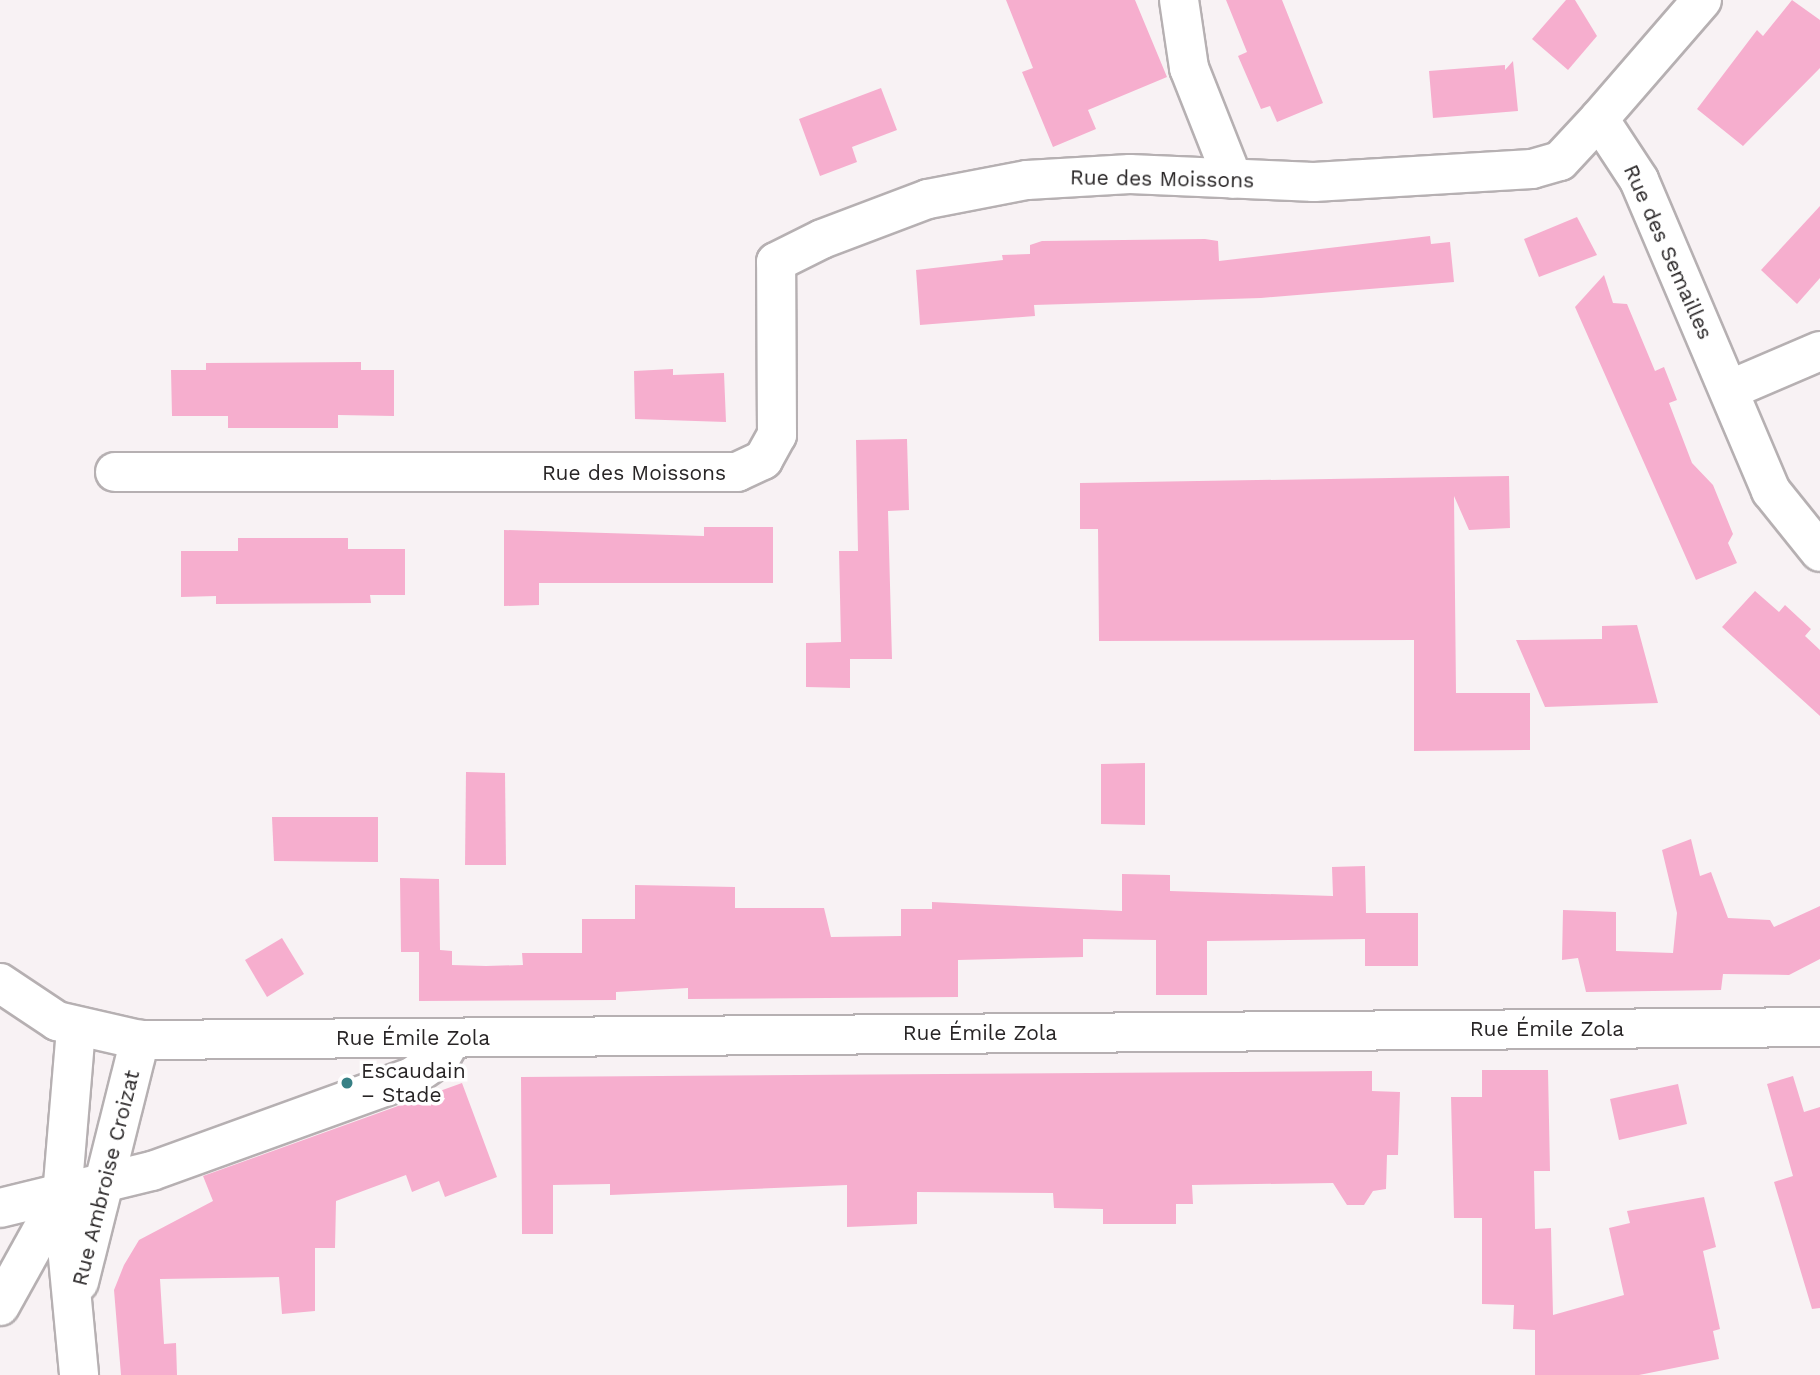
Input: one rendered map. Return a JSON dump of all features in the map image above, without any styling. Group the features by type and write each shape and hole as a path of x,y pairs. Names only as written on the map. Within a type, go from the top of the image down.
{"street":[{"path":"1179,0 1189,68 1233,179"},
{"path":"1599,119 1702,0"},
{"name":"Rue des Moissons","path":"115,472 737,472 763,460 777,435 776,262 898,209 992,186 1096,175 1233,179 1449,174 1547,166 1570,152 1599,119"},
{"name":"Rue des Semailles","path":"1599,119 1639,180 1782,511 1820,552"},
{"path":"1729,390 1820,351"},
{"path":"0,983 76,1029"},
{"name":"Rue Émile Zola","path":"76,1029 140,1040 1820,1027"},
{"name":"Rue Ambroise Croizat","path":"76,1029 62,1194 79,1375"},
{"path":"0,1208 104,1183 412,1077 441,1057 452,1038"},
{"name":"Rue Ambroise Croizat","path":"73,1315 140,1040"},
{"path":"0,1306 62,1194"}],"building":[{"path":"1006,0 1135,0 1167,77 1088,110 1096,129 1053,147 1022,72 1033,68"},
{"path":"1226,0 1282,0 1323,103 1277,122 1270,106 1261,109 1238,56 1247,52"},
{"path":"1566,0 1575,0 1597,36 1568,70 1532,39"},
{"path":"1792,0 1820,20 1820,68 1743,146 1697,109 1757,30 1763,36"},
{"path":"1513,61 1518,111 1433,118 1429,71 1505,65 1505,70"},
{"path":"881,88 897,130 852,147 857,162 820,176 799,119"},
{"path":"1820,206 1820,278 1797,304 1761,270"},
{"path":"1577,217 1597,255 1539,277 1524,239"},
{"path":"1430,236 1431,244 1450,242 1454,282 1261,298 1034,305 1035,316 920,325 916,270 1003,260 1002,255 1030,254 1030,245 1042,241 1205,239 1218,241 1219,261"},
{"path":"1604,275 1613,303 1627,304 1655,371 1664,367 1677,400 1669,403 1692,463 1713,485 1733,534 1728,543 1737,563 1696,580 1575,307"},
{"path":"361,362 361,370 394,370 394,416 338,415 338,428 228,428 228,416 172,416 171,370 206,370 206,363"},
{"path":"673,369 673,375 724,373 726,422 635,419 634,371"},
{"path":"907,439 909,510 888,511 892,659 850,659 850,688 806,687 806,643 841,642 839,551 858,551 856,440"},
{"path":"1509,476 1510,528 1469,530 1454,496 1456,693 1530,693 1530,750 1414,751 1414,640 1099,641 1098,529 1080,529 1080,483"},
{"path":"704,527 773,527 773,583 539,583 539,605 504,606 504,530 704,536"},
{"path":"238,538 348,538 348,549 405,549 405,595 370,595 371,603 216,604 216,596 181,597 181,551 238,551"},
{"path":"1755,591 1779,612 1785,605 1811,629 1805,636 1820,650 1820,716 1722,627"},
{"path":"1637,625 1658,703 1545,707 1516,640 1602,639 1602,626"},
{"path":"1145,763 1145,825 1101,824 1101,764"},
{"path":"466,772 505,773 506,865 465,865"},
{"path":"272,817 378,817 378,862 274,861"},
{"path":"1691,839 1700,876 1711,872 1728,918 1770,920 1774,927 1820,906 1820,959 1789,975 1723,974 1721,990 1586,992 1578,958 1562,960 1563,910 1616,912 1616,951 1673,953 1677,913 1662,850"},
{"path":"1365,866 1366,913 1418,913 1418,966 1365,966 1365,939 1207,941 1207,995 1156,995 1156,940 1083,939 1083,957 958,960 958,997 688,999 688,988 616,992 616,1000 419,1001 419,952 401,952 400,878 439,879 440,950 452,951 452,965 486,966 523,965 522,953 582,953 582,919 635,919 635,885 735,887 735,908 824,908 831,937 901,936 901,909 932,909 932,902 1122,911 1122,874 1170,875 1170,891 1333,896 1332,867"},
{"path":"282,938 304,974 267,997 245,960"},
{"path":"1482,1070 1548,1070 1550,1171 1534,1171 1535,1229 1551,1228 1553,1315 1624,1295 1609,1228 1630,1223 1627,1211 1704,1197 1716,1247 1703,1251 1720,1329 1713,1331 1719,1359 1639,1375 1535,1375 1535,1330 1513,1329 1514,1305 1482,1304 1482,1218 1454,1218 1451,1097 1482,1097"},
{"path":"1372,1071 1372,1091 1400,1092 1398,1155 1387,1155 1386,1189 1373,1191 1364,1205 1347,1205 1333,1183 1192,1185 1193,1204 1176,1204 1176,1224 1103,1224 1103,1209 1054,1208 1053,1193 917,1192 917,1224 847,1227 847,1185 610,1195 610,1184 553,1185 553,1234 522,1234 521,1077"},
{"path":"1793,1076 1804,1112 1820,1107 1820,1308 1812,1309 1774,1182 1793,1176 1767,1084"},
{"path":"462,1083 497,1177 445,1197 439,1181 412,1192 406,1175 336,1201 335,1248 315,1248 315,1311 282,1314 279,1277 160,1279 164,1344 176,1343 177,1375 121,1375 114,1290 124,1265 139,1240 213,1201 203,1176"},
{"path":"1678,1084 1687,1124 1619,1140 1610,1099"}],"place":[{"name":"Escaudain – Stade","path":"347,1083"}]}
